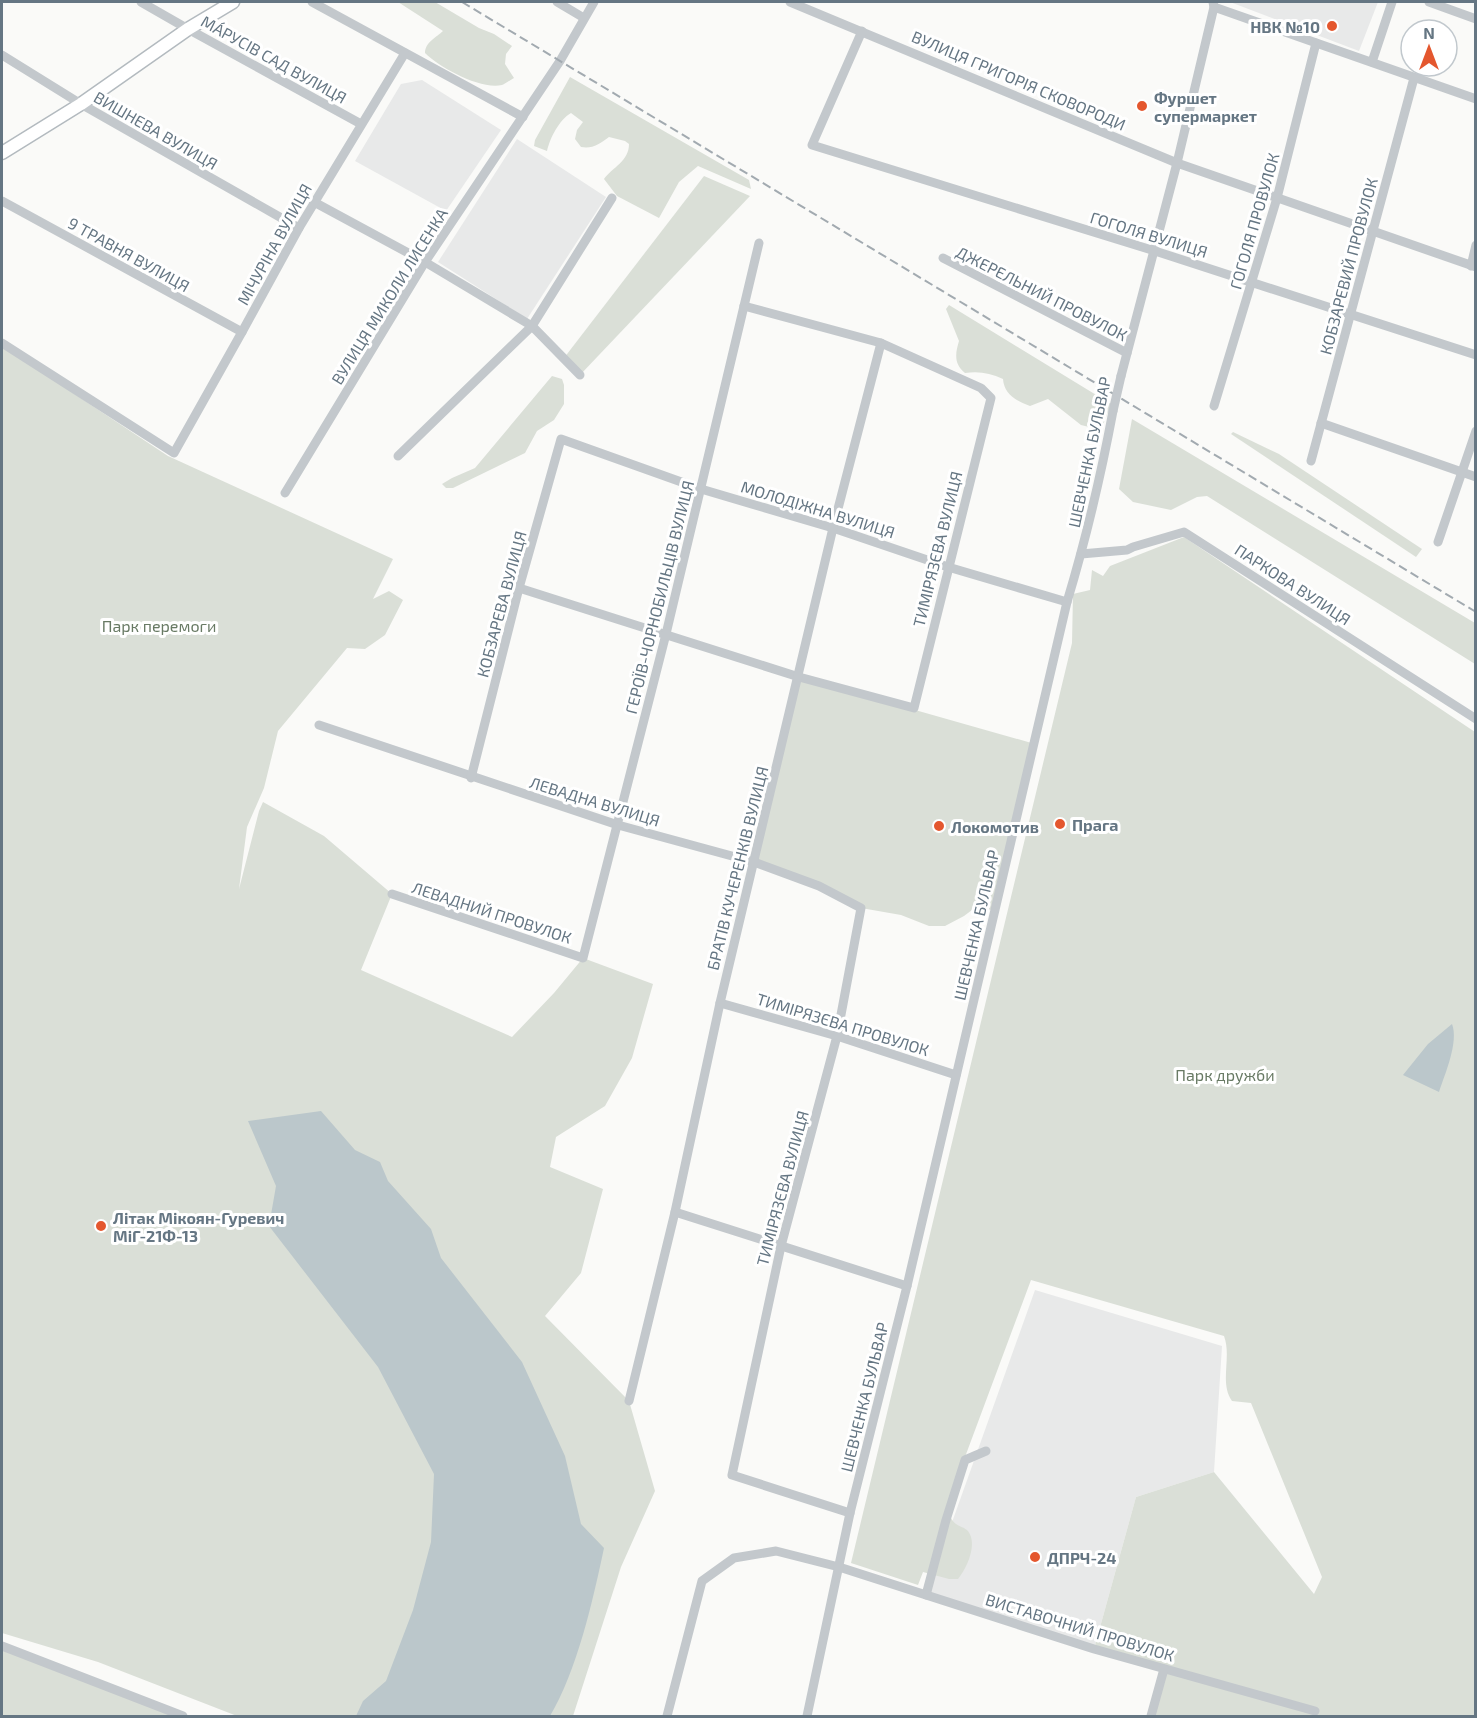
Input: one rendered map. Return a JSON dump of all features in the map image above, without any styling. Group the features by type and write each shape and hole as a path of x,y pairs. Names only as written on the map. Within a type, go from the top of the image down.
{"street":[{"name":"МÁРУСІВ САД ВУЛИЦЯ","path":"141,2 361,124"},
{"path":"2,153 81,104 188,29 233,2"},
{"path":"312,2 523,117"},
{"path":"557,2 584,18"},
{"name":"ВУЛИЦЯ МИКОЛИ ЛИСЕНКА","path":"285,494 425,262 564,55 594,2"},
{"path":"1372,62 1392,2"},
{"path":"1429,2 1476,19"},
{"name":"ВУЛИЦЯ ГРИГОРІЯ СКОВОРОДИ","path":"796,3 1177,163 1473,267"},
{"path":"1214,4 1399,72"},
{"name":"ШЕВЧЕНКА БУЛЬВАР","path":"807,1716 850,1513 907,1286 1067,602 1104,461 1120,376 1155,251 1214,4"},
{"name":"ГОГОЛЯ ВУЛИЦЯ","path":"862,31 812,145 1155,251 1476,355"},
{"name":"ГОГОЛЯ ПРОВУЛОК","path":"1214,406 1277,198 1316,43"},
{"name":"МІЧУРІНА ВУЛИЦЯ","path":"2,343 174,453 298,228 405,53"},
{"name":"ВИШНЕВА ВУЛИЦЯ","path":"2,55 81,104 298,228"},
{"path":"1414,78 1476,99"},
{"name":"КОБЗАРЕВИЙ ПРОВУЛОК","path":"1311,461 1414,78"},
{"path":"398,456 532,326 612,198"},
{"name":"9 ТРАВНЯ ВУЛИЦЯ","path":"2,201 242,333"},
{"path":"314,201 425,262 532,326 580,375"},
{"name":"ГЕРОЇВ-ЧОРНОБИЛЬЦІВ ВУЛИЦЯ","path":"583,957 666,634 759,243"},
{"path":"1473,267 1476,245"},
{"name":"ДЖЕРЕЛЬНИЙ ПРОВУЛОК","path":"943,258 1127,353"},
{"path":"744,306 880,343"},
{"name":"ТИМІРЯЗЄВА ВУЛИЦЯ","path":"799,677 914,708 991,398 981,388 880,343"},
{"name":"БРАТІВ КУЧЕРЕНКІВ ВУЛИЦЯ","path":"629,1401 675,1212 720,1003 833,528 880,343"},
{"path":"1321,423 1476,477"},
{"path":"1438,542 1476,431"},
{"name":"МОЛОДІЖНА ВУЛИЦЯ","path":"561,439 701,489 1067,602"},
{"name":"КОБЗАРЕВА ВУЛИЦЯ","path":"471,778 519,588 561,439"},
{"name":"ПАРКОВА ВУЛИЦЯ","path":"1081,554 1127,550 1184,532 1476,719"},
{"path":"519,588 799,677"},
{"name":"ЛЕВАДНА ВУЛИЦЯ","path":"319,725 471,778 618,825 754,862 819,886 861,908"},
{"name":"ЛЕВАДНИЙ ПРОВУЛОК","path":"392,894 583,957"},
{"name":"ТИМІРЯЗЄВА ВУЛИЦЯ","path":"850,1513 732,1475 780,1246 837,1036 861,908"},
{"name":"ТИМІРЯЗЄВА ПРОВУЛОК","path":"720,1003 837,1036 956,1075"},
{"path":"675,1212 907,1286"},
{"path":"926,1594 965,1460 986,1451"},
{"name":"ВИСТАВОЧНИЙ ПРОВУЛОК","path":"667,1716 702,1581 734,1558 776,1551 926,1594 1094,1649 1315,1711"},
{"path":"2,1646 183,1716"},
{"path":"1151,1716 1164,1669"}],"shaded area":[{"name":"НВК №10","path":"1230,2 1378,2 1359,51"},
{"path":"422,80 501,130 446,211 355,161 401,84"},
{"path":"517,139 606,197 527,319 438,262"},
{"path":"1452,1024 1453,1049 1439,1092 1403,1075 1428,1044"},
{"path":"321,1111 355,1150 380,1162 388,1181 431,1229 441,1258 522,1362 565,1456 581,1524 604,1548 576,1657 560,1698 550,1716 356,1716 363,1701 386,1681 413,1610 431,1542 434,1474 378,1367 269,1226 276,1186 248,1121"},
{"path":"1035,1290 1222,1346 1214,1472 1136,1497 1094,1649 926,1595"}],"green space":[{"path":"398,2 435,2 479,28 494,34 512,46 506,54 505,64 514,78 502,85 493,86 472,81 440,65 425,53 429,43 443,31"},
{"path":"570,77 749,180 751,189 698,166 679,182 659,218 617,196 604,179 626,155 629,144 625,141 609,137 592,147 581,147 575,139 577,130 583,122 571,113 556,130 547,151 534,146 535,140"},
{"path":"704,176 750,196 580,375 564,358"},
{"path":"949,305 1111,404 1101,430 1081,425 1048,399 1030,406 1020,402 1008,393 1003,379 980,372 965,373 961,370 956,354 959,341 946,309"},
{"name":"Парк перемоги","path":"2,346 168,456 393,559 373,599 389,591 403,600 385,635 365,649 347,648 278,731 264,788 247,827 239,889 263,802 324,836 392,894 361,970 512,1037 554,993 583,958 653,984 632,1058 605,1106 556,1137 550,1167 603,1189 581,1273 545,1316 629,1401 655,1491 621,1567 573,1716 237,1716 98,1662 2,1633"},
{"path":"552,376 562,379 564,404 554,420 537,431 525,453 453,488 446,488 442,484 475,468"},
{"path":"1132,419 1475,623 1475,664 1207,496 1197,497 1171,510 1133,502 1119,489"},
{"path":"1233,432 1279,454 1422,549 1416,557 1231,434"},
{"name":"Парк дружби","path":"1184,537 1475,732 1475,1716 1151,1716 1164,1669 1094,1649 1136,1497 1214,1472 1314,1594 1322,1577 1251,1403 1232,1401 1228,1394 1226,1386 1227,1352 1224,1336 1031,1280 946,1508 954,1522 968,1531 971,1536 970,1556 958,1579 923,1572 918,1585 851,1563 1072,643 1073,594 1090,590 1092,570 1103,576 1110,566"},
{"path":"799,677 1035,744 995,911 973,905 972,910 964,916 945,926 929,926 901,915 861,908 754,862"},
{"path":"2,1646 183,1716 2,1716"}],"railway":[{"path":"462,2 1476,612"}],"place":[{"name":"НВК №10","path":"1332,26"},
{"name":"Фуршет супермаркет","path":"1142,106"},
{"name":"Прага","path":"1060,824"},
{"name":"Локомотив","path":"939,826"},
{"name":"Літак Мікоян-Гуревич МiГ-21Ф-13","path":"101,1226"},
{"name":"ДПРЧ-24","path":"1035,1557"}]}
